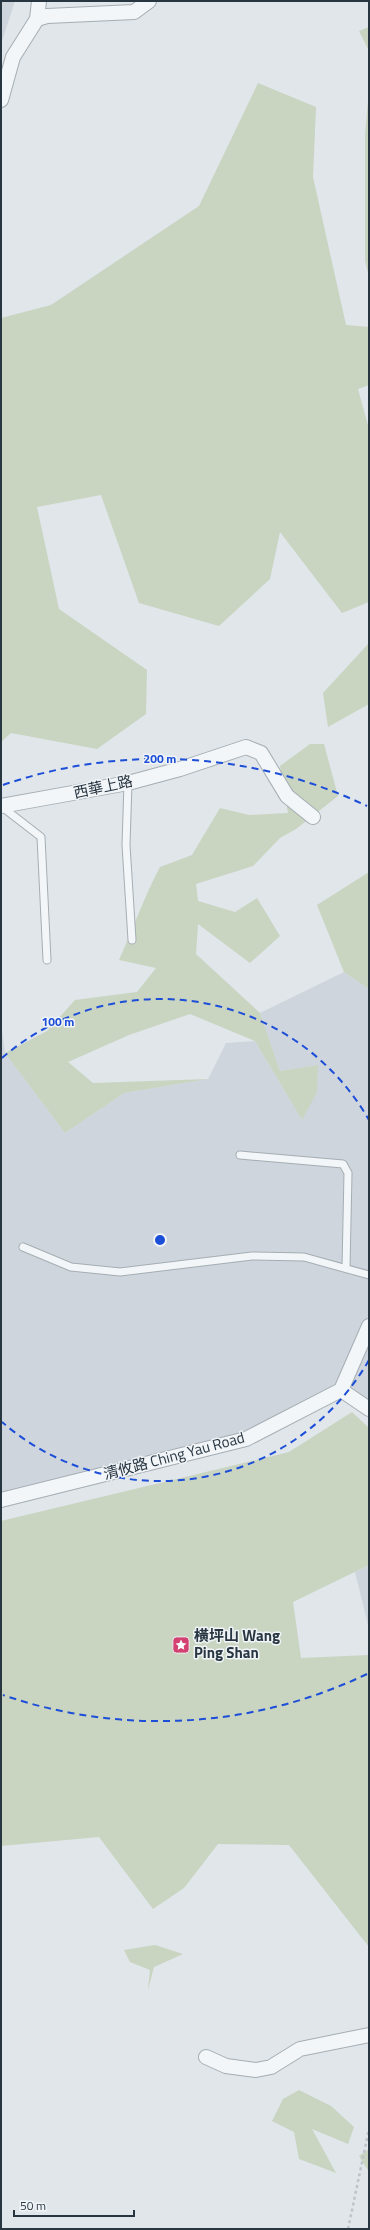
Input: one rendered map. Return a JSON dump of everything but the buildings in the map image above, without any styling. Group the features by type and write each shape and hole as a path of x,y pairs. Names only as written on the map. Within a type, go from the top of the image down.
{"street":[{"path":"1,100 13,57 36,19 39,1"},
{"path":"36,19 47,16 134,12 149,1"},
{"name":"西華上路","path":"1,806 128,782 180,769 246,747 261,753 287,796 313,816"},
{"path":"369,1326 341,1390 369,1409"},
{"name":"清攸路 Ching Yau Road","path":"1,1500 246,1439 341,1390"},
{"path":"206,2057 226,2066 256,2070 271,2067 300,2049 369,2035"}],"lane":[{"path":"128,782 126,845 132,940"},
{"path":"1,806 41,837 47,960"},
{"path":"240,1155 343,1164 348,1173 346,1268"},
{"path":"23,1247 71,1267 120,1272 252,1256 304,1257 369,1275"}],"path":[{"path":"348,2229 369,2129"}],"shaded area":[{"path":"1,1 15,1 1,44"},
{"path":"344,972 369,989 369,1317 360,1328 336,1386 244,1433 1,1494 1,1024 5,1053 65,1133 124,1093 208,1079 226,1043 255,1041 302,1120 318,1065 280,1071 260,1013"},
{"path":"369,1337 369,1402 348,1388"},
{"path":"369,1565 369,1629 355,1572"}],"green space":[{"path":"369,27 369,51 359,31"},
{"path":"258,83 316,107 313,177 346,325 369,327 369,385 358,389 369,429 369,602 342,613 280,532 270,579 219,626 139,603 101,495 37,507 59,609 147,670 146,714 97,749 11,733 1,742 1,318 51,305 199,206"},
{"path":"369,90 369,277 365,261 365,134"},
{"path":"369,643 369,704 328,727 323,693"},
{"path":"310,744 324,744 338,796 296,829 280,838 253,866 196,884 198,901 235,912 257,898 280,936 250,963 198,924 196,954 260,1013 280,1071 318,1065 317,1092 302,1120 255,1041 190,1014 129,1035 68,1062 93,1083 208,1079 124,1093 65,1133 5,1053 47,1031 75,1000 137,992 156,968 119,960 160,867 192,855 220,808 249,815 288,813 280,766"},
{"path":"369,872 369,989 344,972 317,905"},
{"path":"352,1412 369,1428 369,1565 293,1602 301,1658 369,1655 369,1947 289,1845 218,1844 184,1888 153,1909 99,1837 1,1846 1,1521 289,1452"},
{"path":"155,1945 183,1954 154,1967 148,1990 150,1970 130,1962 124,1950"},
{"path":"299,2090 331,2106 354,2127 348,2144 312,2129 336,2173 299,2159 294,2132 272,2121 283,2099"},
{"path":"369,2149 369,2172 359,2156"}],"place":[{"name":"橫坪山 Wang Ping Shan","path":"181,1645"}]}
